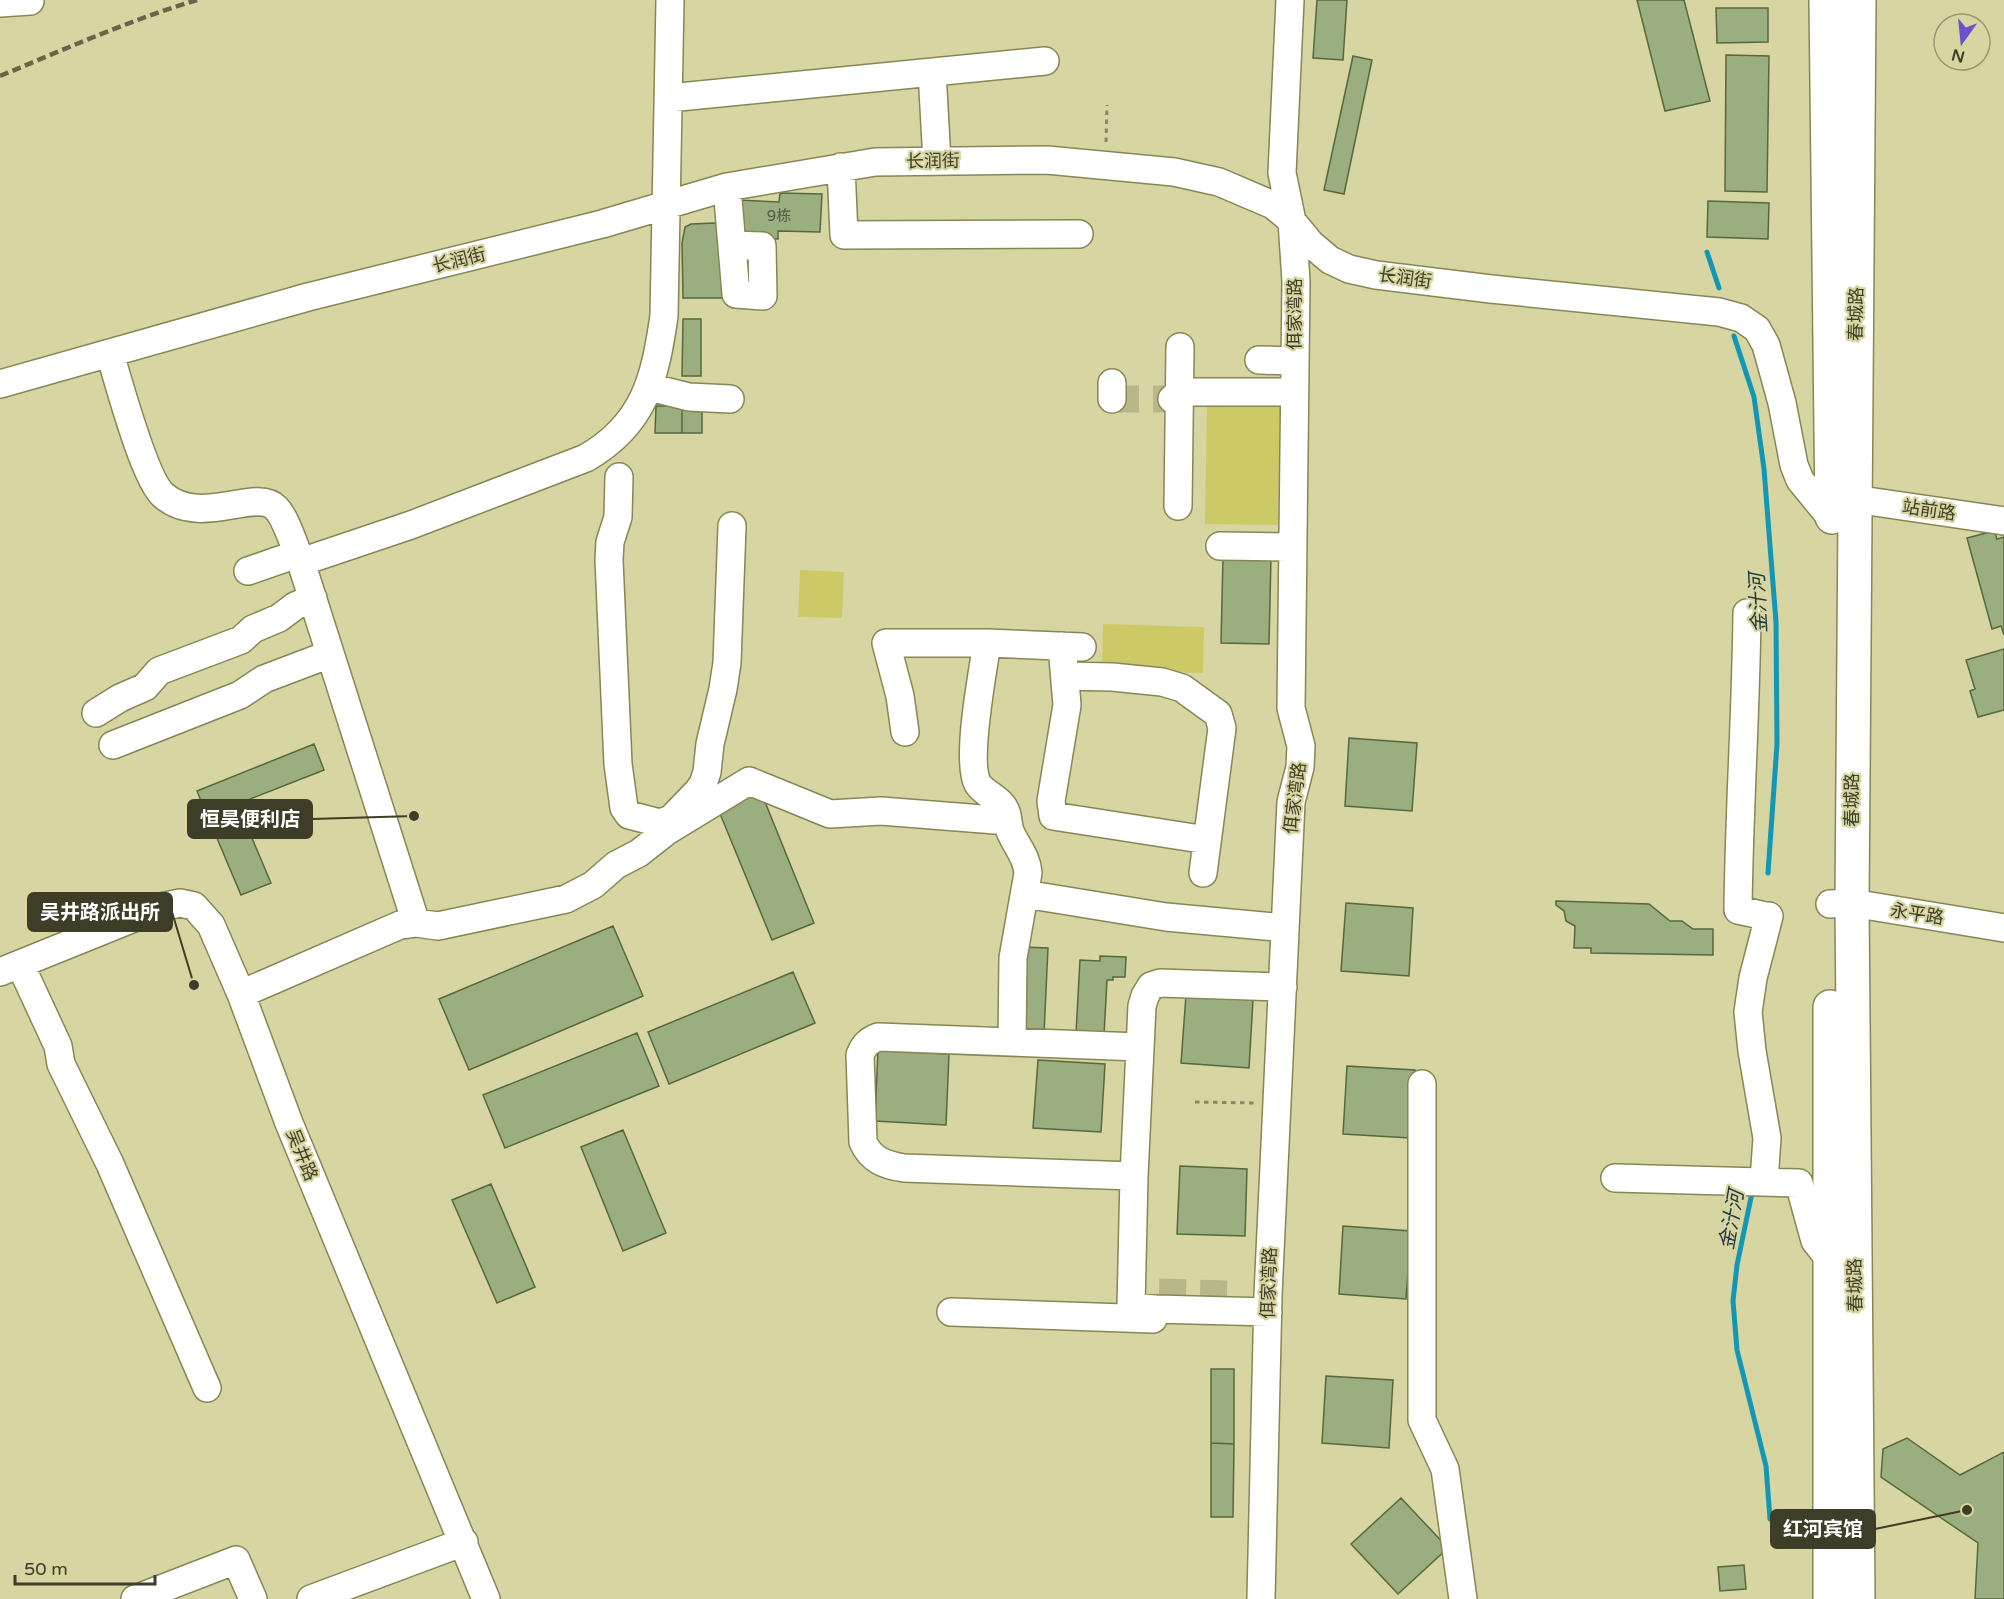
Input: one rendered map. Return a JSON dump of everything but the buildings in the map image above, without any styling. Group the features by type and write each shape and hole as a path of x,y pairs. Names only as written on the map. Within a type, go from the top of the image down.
{"main road":[{"name":"春城路","path":"1826,0 1831,417 1843,509"},
{"name":"春城路","path":"1830,1599 1830,1260 1841,904 1843,509 1859,0"},
{"name":"春城路","path":"1841,904 1858,1599"}],"street":[{"path":"248,571 299,558 441,504 586,458 603,448 635,416 649,387 664,316 670,0"},
{"name":"佴家湾路","path":"1262,1599 1267,1310 1291,802 1300,767 1301,746 1292,708 1296,281 1292,221 1282,173 1290,0"},
{"path":"0,3 30,1"},
{"path":"669,98 1045,61"},
{"path":"932,72 937,161"},
{"name":"长润街","path":"0,384 308,297 602,224 727,187 875,162 1047,160 1174,172 1219,182 1273,205 1330,260 1349,269 1491,289 1719,312 1741,318 1757,329 1766,345 1787,424 1794,465 1800,480 1843,509"},
{"path":"841,167 844,235 1079,234"},
{"path":"727,187 732,245"},
{"path":"1178,506 1174,392 1179,347"},
{"path":"110,354 147,468 153,483 164,496 197,510 259,500 270,502 279,510 323,609 330,654 416,923"},
{"path":"1259,360 1294,361"},
{"path":"649,387 689,397 730,399"},
{"path":"1174,392 1294,392"},
{"path":"1787,424 1802,430 1819,429 1831,417"},
{"path":"619,477 618,518 609,551 614,685 622,796 624,808 628,814 635,817 660,823 671,819 704,784 726,663 732,526"},
{"name":"站前路","path":"1843,509 2004,521"},
{"path":"1220,546 1292,548"},
{"path":"96,713 120,698 145,687 159,671 241,640 253,629 279,618 295,606 323,609"},
{"path":"1747,613 1746,703 1739,812 1738,910 1765,916 1748,1012 1752,1051 1767,1138 1755,1180"},
{"path":"905,732 900,696 886,643 1072,646 1065,676 1067,705 1050,801 1053,816 1207,840"},
{"path":"987,643 975,723 973,748 975,774 978,784 1007,811 1011,832 1027,861 1028,873 1013,958 1012,1042"},
{"path":"113,745 240,695 264,679 330,654"},
{"path":"1065,676 1112,677 1162,682 1182,688 1218,714 1222,728 1203,873"},
{"path":"241,994 400,925 416,923 438,926 566,899 593,885 667,831 749,781 830,814 891,812 1008,821"},
{"path":"628,858 635,817"},
{"path":"1031,895 1166,917 1286,920"},
{"name":"吴井路","path":"10,968 160,907 180,903 194,906 211,926 241,994 289,1123 486,1599"},
{"name":"永平路","path":"1841,904 2004,928"},
{"path":"1244,906 1286,920"},
{"path":"10,968 58,1046 61,1064 110,1164 207,1388"},
{"path":"1267,1310 1179,1310 1131,1307 1134,1176 1129,1125 1145,996 1151,986 1160,983 1282,987"},
{"path":"1134,1176 904,1168 887,1165 868,1153 863,1142 860,1055 870,1040 878,1037 1139,1047"},
{"path":"1422,1084 1422,1420 1445,1468 1463,1599"},
{"path":"1615,1178 1755,1180 1799,1183 1815,1241 1830,1260"},
{"path":"1227,1294 1267,1310"},
{"path":"951,1312 1267,1310"},
{"path":"311,1599 464,1542"},
{"path":"135,1599 236,1560 253,1599"}],"path":[{"path":"1106,144 1107,105"},
{"path":"1195,1102 1242,1103"}],"shaded area":[{"path":"1207,402 1280,403 1278,525 1205,524"},
{"path":"800,570 844,572 842,618 798,617"},
{"path":"1103,624 1204,627 1203,673 1102,670"}],"waterway":[{"name":"金汁河","path":"1707,252 1719,288"},
{"name":"金汁河","path":"1734,336 1754,397 1764,469 1776,622 1777,744 1768,873"},
{"name":"金汁河","path":"1753,1188 1737,1265 1733,1301 1737,1350 1766,1466 1770,1519"}],"tunnel":[{"path":"1112,399 1172,399"},
{"path":"1159,1292 1227,1294"}],"railway":[{"path":"0,76 122,26 197,0"}],"place":[{"name":"恒昊便利店","path":"414,816"},
{"name":"吴井路派出所","path":"194,985"},
{"name":"红河宾馆","path":"1967,1510"}]}
